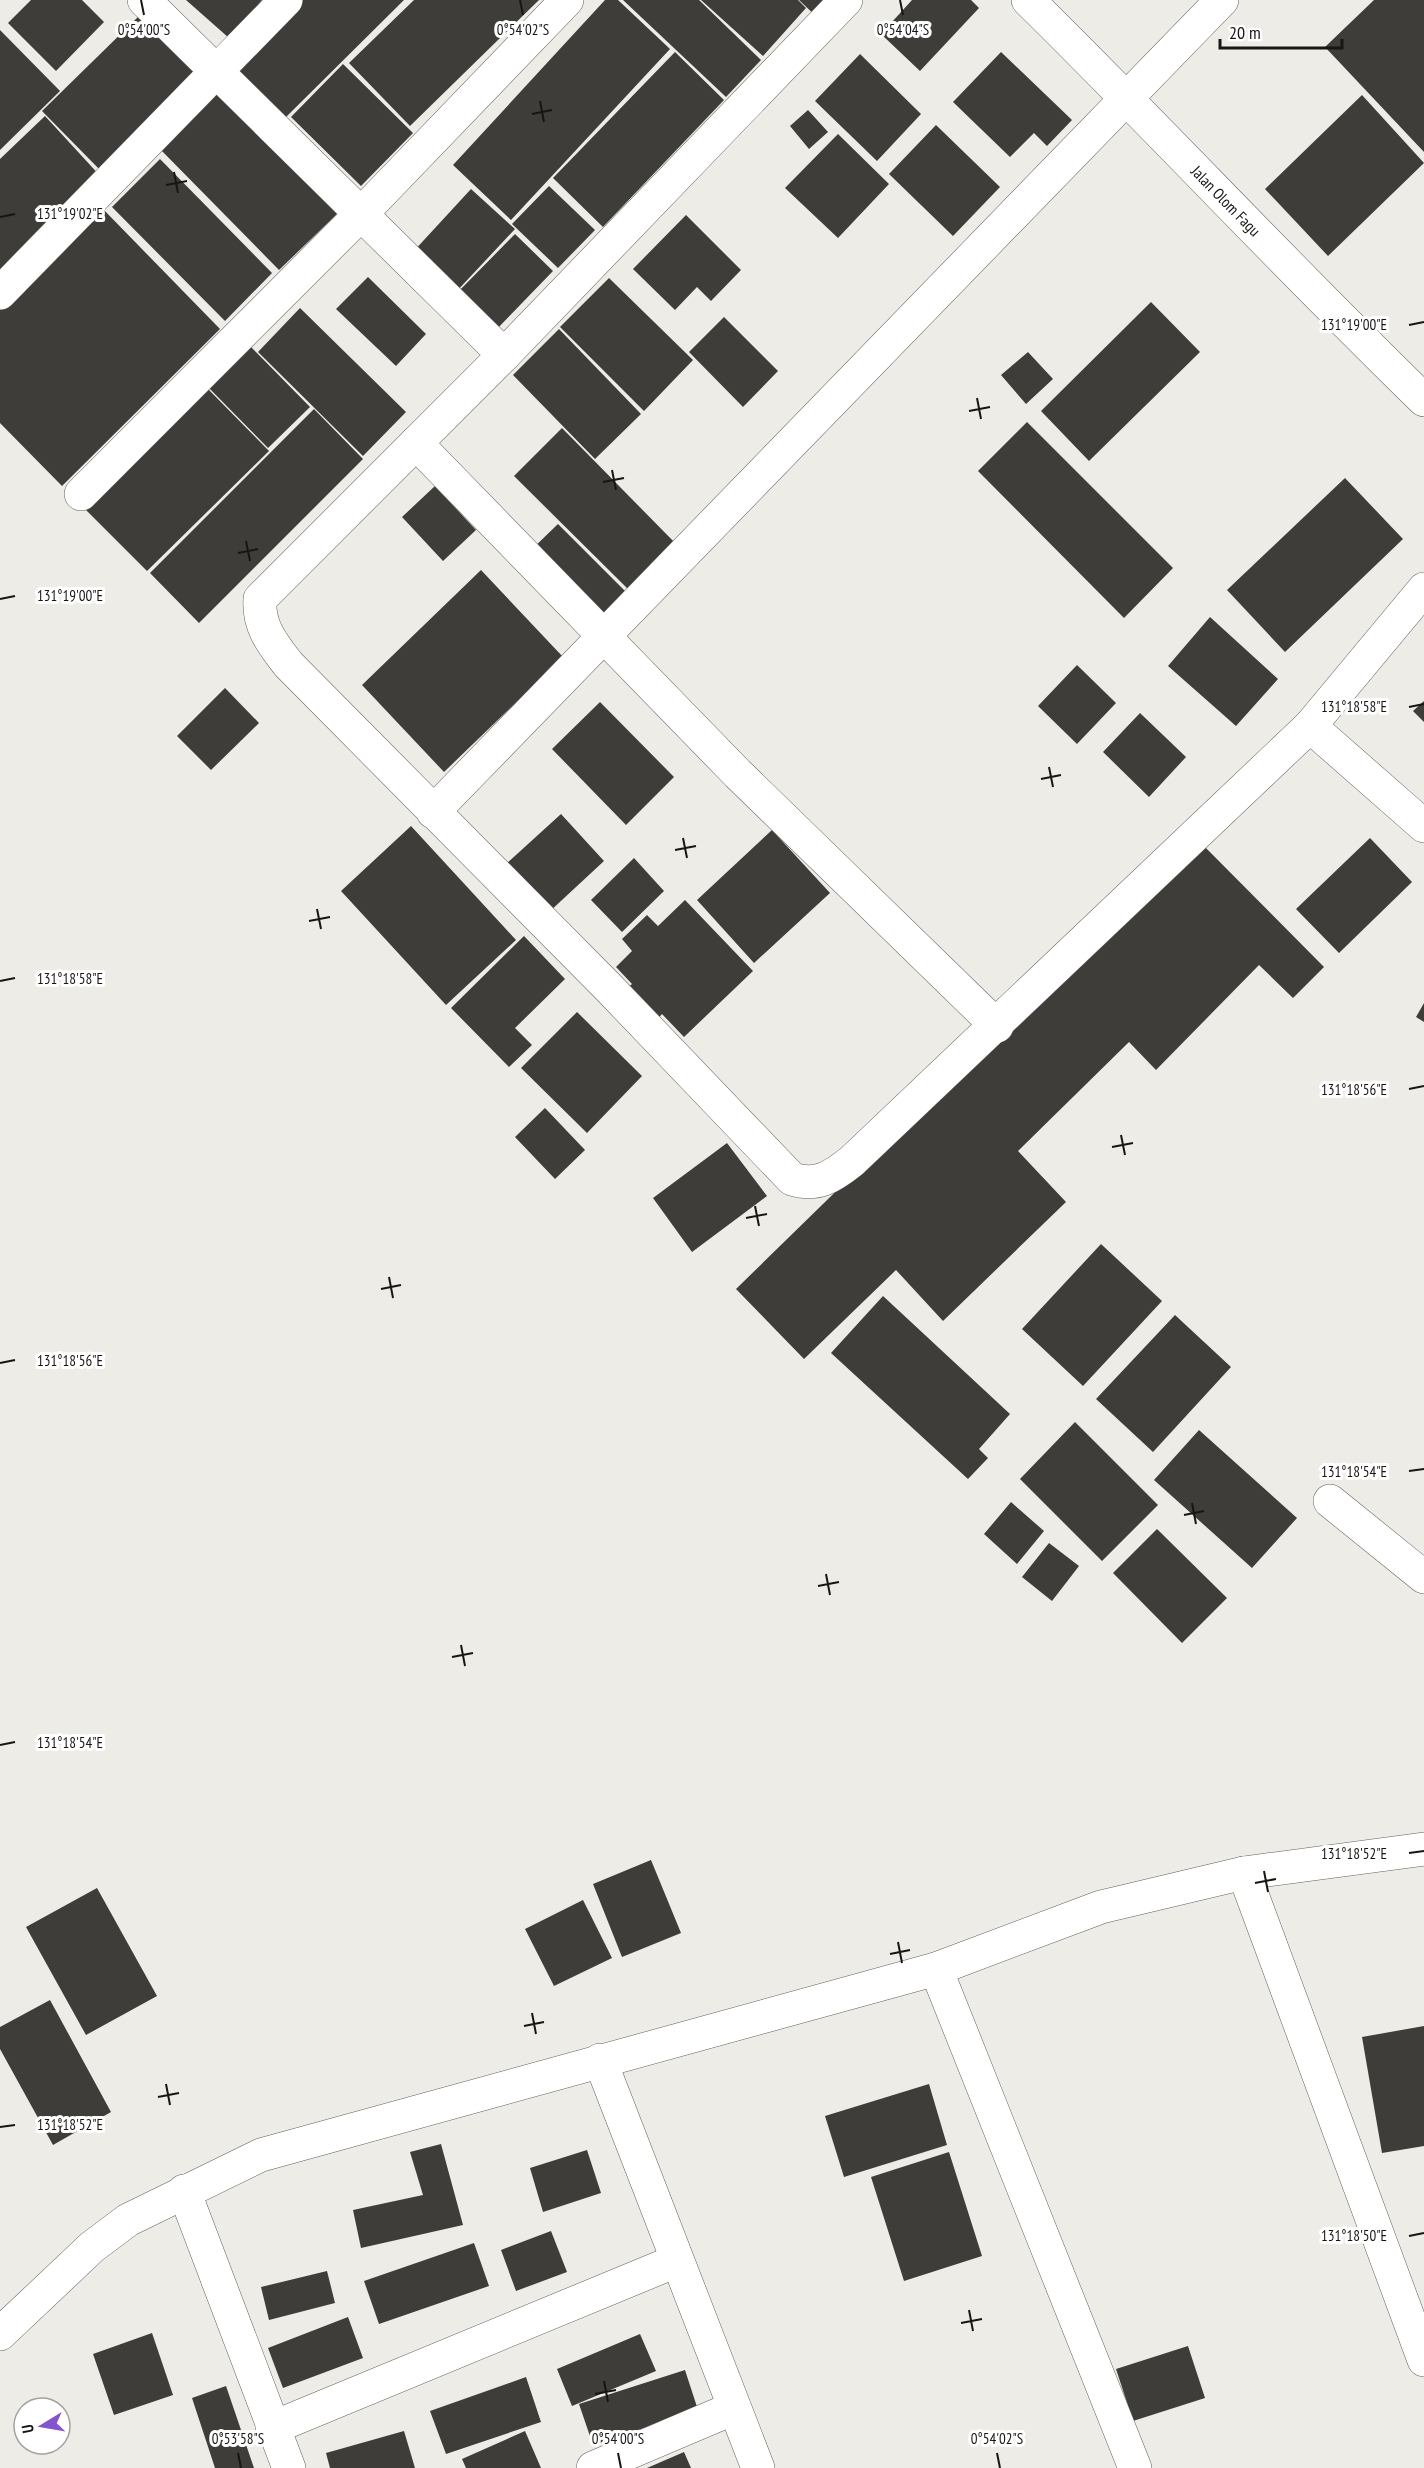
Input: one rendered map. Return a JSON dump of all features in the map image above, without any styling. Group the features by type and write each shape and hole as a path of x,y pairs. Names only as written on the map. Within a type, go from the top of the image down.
{"street":[{"path":"144,0 504,355"},
{"path":"0,293 286,0"},
{"path":"81,494 360,215 567,0"},
{"path":"846,0 504,355 260,598 259,611 263,631 288,664 609,988 792,1179 815,1182 831,1177 852,1161 997,1026 1310,726 1424,589"},
{"name":"Jalan Olom Fagu","path":"1028,0 1128,98 1323,301 1424,400"},
{"path":"433,812 1222,0"},
{"path":"416,443 603,637 844,879 997,1026"},
{"path":"1310,726 1424,826"},
{"path":"1330,1501 1424,1577"},
{"path":"0,2334 92,2247 128,2220 261,2155 936,1969 1101,1907 1244,1873 1424,1849"},
{"path":"1244,1873 1424,2360"},
{"path":"936,1969 1135,2468"},
{"path":"600,2060 758,2468"},
{"path":"184,2191 289,2468"},
{"path":"272,2428 676,2261"},
{"path":"593,2468 734,2408"}],"building":[{"path":"31,0 82,0 104,22 56,71 8,23"},
{"path":"186,0 262,0 229,38"},
{"path":"297,0 404,0 285,118 232,64"},
{"path":"414,0 539,0 410,126 349,63"},
{"path":"605,0 618,0 670,49 511,220 453,165"},
{"path":"623,0 699,0 761,60 726,97"},
{"path":"701,0 798,0 806,8 763,56"},
{"path":"799,0 840,0 821,21"},
{"path":"912,0 971,0 979,8 920,71 881,34"},
{"path":"1374,0 1424,0 1424,152 1325,47"},
{"path":"139,16 198,76 101,171 42,111"},
{"path":"0,30 60,91 0,150"},
{"path":"675,52 724,100 603,227 553,178"},
{"path":"1001,52 1072,120 1047,146 1034,133 1010,157 953,102"},
{"path":"860,54 921,114 877,161 815,101"},
{"path":"343,64 413,133 361,186 291,117"},
{"path":"218,92 337,214 279,270 160,149"},
{"path":"1362,95 1424,163 1328,256 1265,189"},
{"path":"808,110 828,132 809,149 790,126"},
{"path":"45,116 103,179 0,277 0,159"},
{"path":"936,125 1000,187 953,236 889,174"},
{"path":"838,134 889,184 838,238 785,188"},
{"path":"160,159 272,273 225,321 112,207"},
{"path":"549,186 595,230 558,268 512,224"},
{"path":"471,189 515,229 455,293 412,253"},
{"path":"101,207 220,329 62,486 0,423 0,307"},
{"path":"686,215 741,270 711,301 697,287 675,310 633,269"},
{"path":"515,234 553,271 495,331 457,293"},
{"path":"368,277 426,334 396,366 336,309"},
{"path":"609,278 693,360 644,411 560,327"},
{"path":"1151,302 1200,352 1089,461 1041,411"},
{"path":"300,308 406,412 363,456 258,352"},
{"path":"724,317 778,371 743,407 689,352"},
{"path":"559,329 641,414 595,459 513,375"},
{"path":"250,346 310,407 268,448 209,388"},
{"path":"1028,352 1053,379 1026,404 1001,375"},
{"path":"208,389 269,451 147,571 85,509"},
{"path":"314,409 363,459 199,623 150,573"},
{"path":"1027,422 1173,568 1124,618 978,471"},
{"path":"562,428 680,548 634,595 514,476"},
{"path":"1345,478 1403,539 1285,652 1227,590"},
{"path":"435,486 476,530 443,561 402,517"},
{"path":"558,524 633,599 603,629 528,553"},
{"path":"481,570 563,657 444,772 362,685"},
{"path":"1210,617 1278,679 1236,726 1168,666"},
{"path":"1077,665 1116,703 1077,744 1038,706"},
{"path":"225,688 259,723 211,770 177,736"},
{"path":"1424,701 1424,722 1413,711"},
{"path":"600,702 674,777 626,825 552,749"},
{"path":"1140,713 1186,757 1149,797 1103,752"},
{"path":"561,814 604,861 548,913 505,865"},
{"path":"411,826 516,940 446,1005 341,891"},
{"path":"772,830 830,893 754,963 697,900"},
{"path":"1370,838 1412,882 1339,953 1296,909"},
{"path":"1197,839 1324,967 1293,998 1259,965 1156,1070 1129,1042 1018,1151 1066,1202 943,1321 896,1270 804,1359 736,1289"},
{"path":"634,858 664,891 622,932 591,900"},
{"path":"685,900 753,971 684,1037 662,1014 655,1022 625,990 632,984 616,967 632,951 622,939 647,915 658,926"},
{"path":"524,936 565,979 515,1028 532,1045 509,1067 451,1008"},
{"path":"1424,1003 1424,1022 1416,1017"},
{"path":"577,1012 642,1076 587,1133 521,1068"},
{"path":"545,1108 585,1150 555,1179 515,1137"},
{"path":"727,1143 767,1196 692,1252 653,1198"},
{"path":"1101,1244 1162,1301 1083,1386 1022,1329"},
{"path":"883,1296 1010,1414 979,1449 988,1458 968,1479 831,1353"},
{"path":"1175,1315 1231,1367 1153,1452 1096,1399"},
{"path":"1075,1422 1158,1505 1102,1561 1020,1479"},
{"path":"1199,1430 1297,1518 1252,1568 1154,1480"},
{"path":"1011,1502 1044,1531 1017,1564 984,1534"},
{"path":"1157,1529 1227,1598 1182,1643 1113,1573"},
{"path":"1049,1543 1079,1566 1052,1601 1022,1577"},
{"path":"651,1860 681,1933 622,1957 593,1884"},
{"path":"97,1888 157,1996 86,2035 26,1927"},
{"path":"583,1900 612,1958 554,1986 525,1929"},
{"path":"50,2000 111,2112 53,2145 0,2049 0,2027"},
{"path":"1424,2026 1424,2146 1382,2153 1362,2037"},
{"path":"929,2084 947,2145 844,2177 825,2116"},
{"path":"441,2144 463,2225 361,2248 353,2210 423,2195 410,2152"},
{"path":"587,2150 601,2193 543,2212 530,2168"},
{"path":"949,2152 982,2256 904,2281 871,2177"},
{"path":"551,2231 567,2272 516,2291 501,2250"},
{"path":"474,2243 489,2286 379,2324 364,2281"},
{"path":"327,2271 335,2303 269,2320 261,2287"},
{"path":"348,2317 363,2358 283,2388 268,2348"},
{"path":"152,2333 173,2395 114,2415 93,2354"},
{"path":"640,2334 656,2371 572,2406 557,2369"},
{"path":"1188,2346 1205,2398 1133,2421 1116,2369"},
{"path":"685,2370 698,2410 593,2445 579,2404"},
{"path":"526,2377 541,2422 446,2454 430,2411"},
{"path":"226,2386 254,2468 215,2468 192,2398"},
{"path":"404,2431 415,2468 330,2468 326,2453"},
{"path":"525,2431 541,2468 466,2468 462,2459"},
{"path":"684,2452 691,2468 647,2468"}]}
